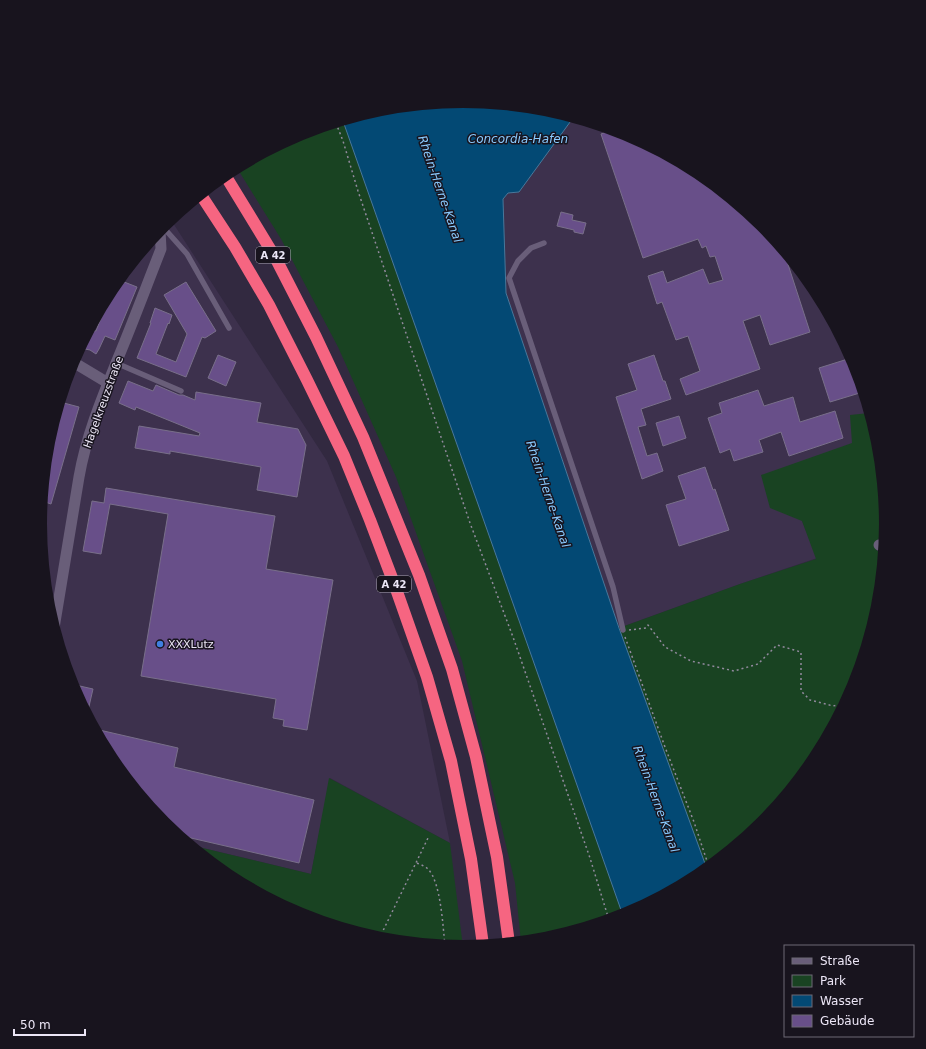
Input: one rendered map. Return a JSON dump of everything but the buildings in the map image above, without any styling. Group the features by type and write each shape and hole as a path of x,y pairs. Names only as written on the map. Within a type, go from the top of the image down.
{"highway":[{"name":"A 42","path":"229,181 275,257 316,337 363,437 419,575 452,669 476,757 497,857 508,938"},
{"name":"A 42","path":"204,199 235,247 269,305 307,380 344,456 395,586 427,677 451,762 471,859 482,940"}],"street":[{"name":"Hagelkreuzstraße","path":"57,613 82,464 91,430 161,249 160,239"},
{"path":"79,365 108,383"}],"lane":[{"path":"167,232 188,254 229,328"},
{"path":"544,243 531,248 518,261 509,278 613,587 623,630"},
{"path":"116,363 181,391"}],"path":[{"path":"338,128 468,516 513,637 590,858 607,914"},
{"path":"707,861 623,630 646,628 648,625 665,647 691,661 734,671 758,664 777,645 801,652 801,691 810,700 833,706 837,705"},
{"path":"382,933 428,838"},
{"path":"417,862 428,869 433,876 438,891 444,940"}],"shaded area":[{"path":"570,123 622,140 671,164 716,194 757,230 776,250 809,293 836,341 857,391 865,417 872,448 802,521 817,558 619,628 506,293 503,199 508,193 519,192"},
{"path":"174,225 327,461 417,681 450,843 330,778 311,874 202,848 169,819 150,799 117,756 90,708 69,658 55,606 48,552 48,497 55,443 69,391 90,341 117,293 150,250"}],"green space":[{"path":"345,126 621,909 571,926 544,933 520,936 515,883 462,661 396,477 338,347 281,239 240,174 279,151 304,140"},
{"path":"864,414 865,417 875,470 879,524 878,540 876,550 878,552 871,606 857,658 847,684 823,733 793,778 757,819 716,855 705,863 619,628 740,584 816,559 802,521 770,508 761,475 852,443 850,415"},
{"path":"329,778 450,843 462,940 436,940 382,933 329,918 279,898 255,885 202,848 311,874"}],"water":[{"path":"463,108 517,112 544,116 570,123 519,192 508,193 503,199 506,293 619,628 705,863 671,885 621,909 345,126 382,116 436,109"}],"place":[{"name":"XXXLutz","path":"160,644"}],"water label":[{"name":"Concordia-Hafen","path":"518,139"},
{"name":"Rhein-Herne-Kanal","path":"440,189"},
{"name":"Rhein-Herne-Kanal","path":"548,494"},
{"name":"Rhein-Herne-Kanal","path":"656,799"}]}
